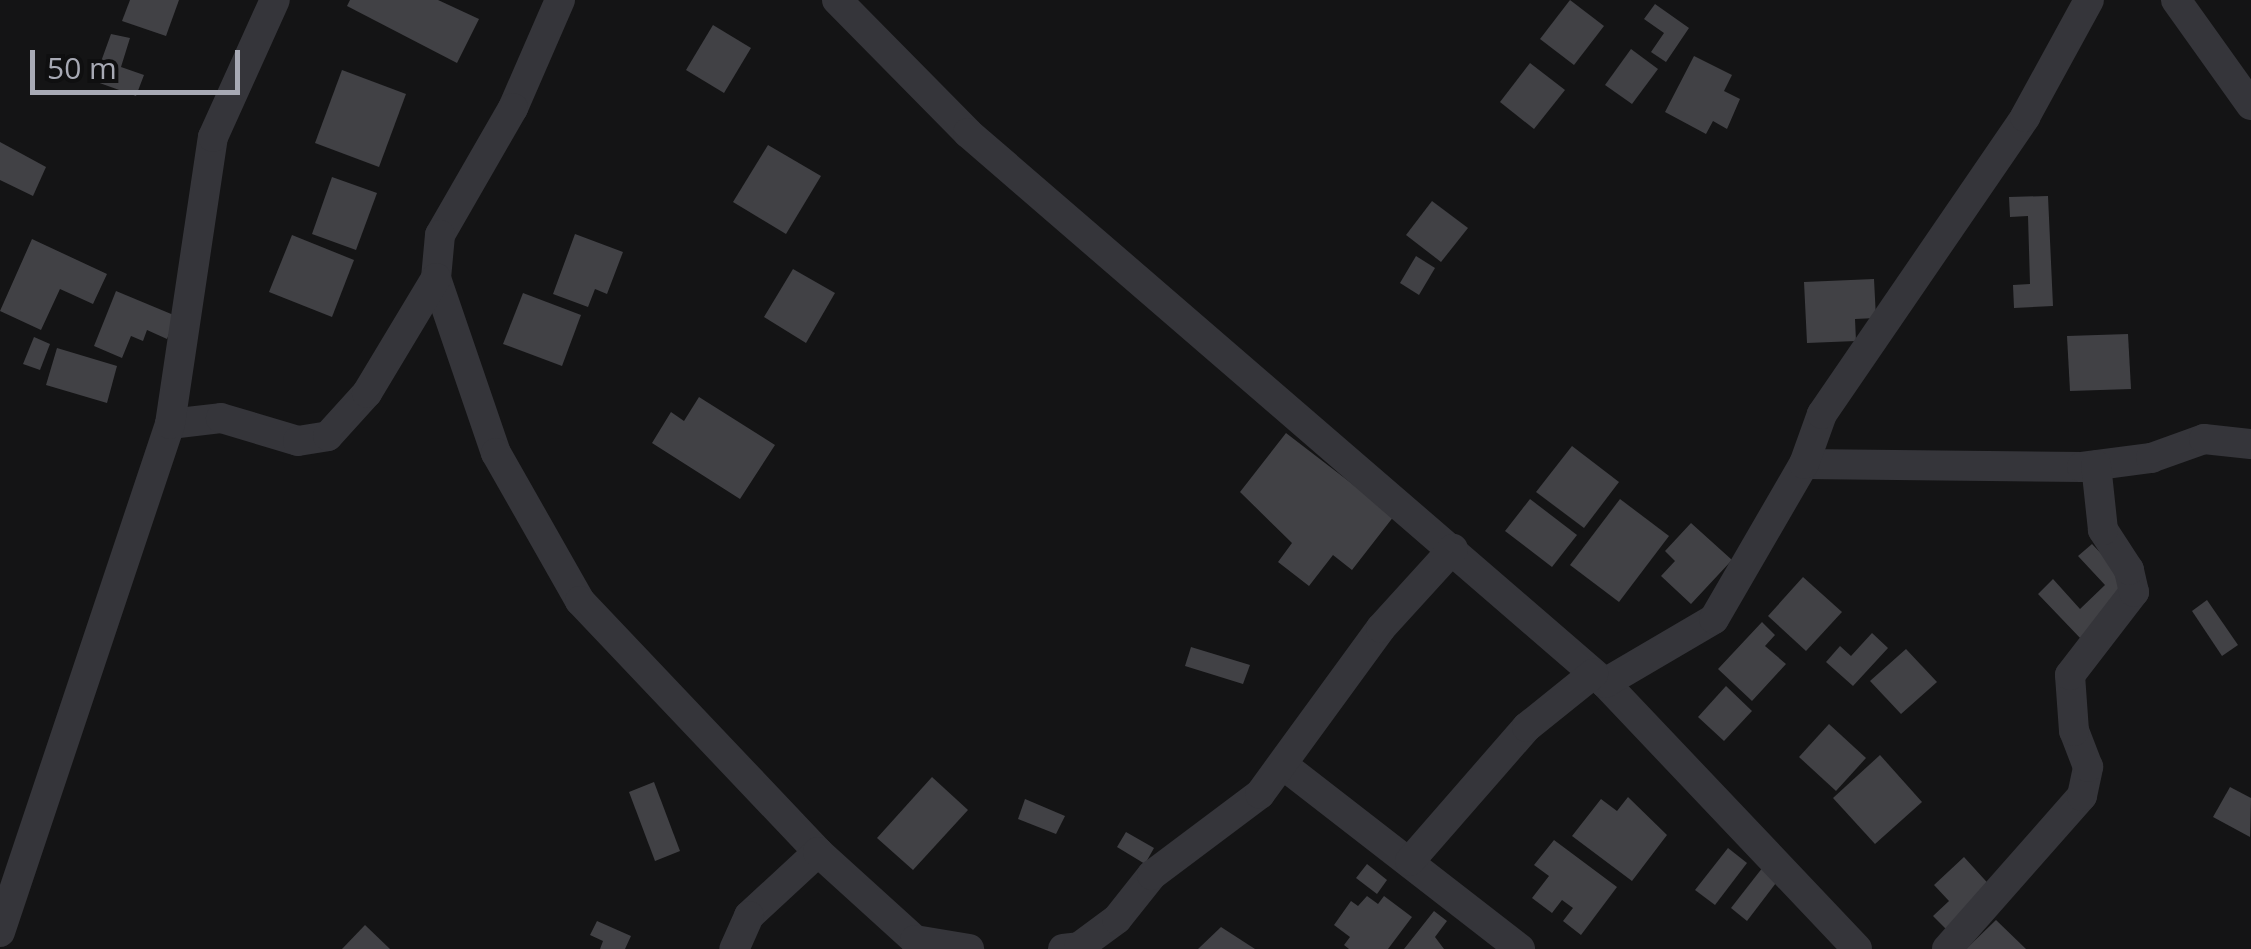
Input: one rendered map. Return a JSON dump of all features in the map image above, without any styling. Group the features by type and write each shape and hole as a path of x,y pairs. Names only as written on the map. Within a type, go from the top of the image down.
{"street":[{"path":"0,932 170,424 213,137 274,0"},
{"path":"560,0 514,108 440,236 436,278 496,453 580,601 818,852 915,940 969,949"},
{"path":"837,0 968,133 1599,678 1857,949"},
{"path":"1410,861 1526,727 1599,678 1714,618 1804,464 1822,414 2025,117 2089,0"},
{"path":"2176,0 2251,105"},
{"path":"170,424 221,418 298,441 328,436 366,394 436,278"},
{"path":"1804,464 2096,465 2151,458 2204,439 2251,444"},
{"path":"1947,949 2082,796 2088,766 2071,713 2070,674 2134,592 2130,570 2103,530 2096,465"},
{"path":"1063,949 1079,947 1117,919 1152,876 1240,813 1283,765 1381,628 1454,549"},
{"path":"1283,765 1520,949"},
{"path":"734,949 749,916 818,852"}],"building":[{"path":"130,0 179,0 166,36 122,21"},
{"path":"350,0 438,0 479,19 457,63 347,6"},
{"path":"1570,0 1604,26 1574,65 1540,39"},
{"path":"1655,4 1689,28 1666,62 1651,52 1664,33 1644,19"},
{"path":"713,25 751,48 724,93 686,70"},
{"path":"111,34 130,38 121,67 144,75 136,96 94,81"},
{"path":"1631,49 1658,69 1632,104 1605,85"},
{"path":"1694,56 1732,75 1724,91 1740,99 1727,129 1713,121 1706,134 1665,112"},
{"path":"1530,63 1565,90 1534,129 1500,102"},
{"path":"342,70 406,94 379,167 315,143"},
{"path":"0,142 46,167 33,196 0,180"},
{"path":"768,145 821,176 786,234 733,202"},
{"path":"332,177 377,193 356,250 312,234"},
{"path":"2048,196 2053,306 2014,308 2013,285 2030,284 2028,216 2010,217 2009,197"},
{"path":"1432,201 1468,228 1441,262 1406,235"},
{"path":"575,234 623,252 607,294 595,289 588,307 553,294"},
{"path":"292,235 354,260 332,317 269,292"},
{"path":"32,239 107,274 93,304 60,289 41,330 0,311"},
{"path":"1416,256 1435,268 1419,295 1400,283"},
{"path":"793,269 835,293 806,343 764,317"},
{"path":"1874,279 1876,318 1855,319 1856,341 1807,343 1804,282"},
{"path":"116,291 176,316 167,339 147,330 143,341 131,336 122,358 94,346"},
{"path":"523,293 581,315 562,366 503,344"},
{"path":"2128,334 2131,389 2070,391 2067,336"},
{"path":"34,337 50,344 40,370 23,364"},
{"path":"57,348 117,366 107,403 46,385"},
{"path":"699,397 775,445 740,499 652,443 671,412 684,421"},
{"path":"1286,433 1394,516 1352,570 1333,555 1309,586 1278,562 1292,543 1240,492"},
{"path":"1572,446 1619,482 1584,528 1536,492"},
{"path":"1530,499 1577,535 1552,567 1505,531"},
{"path":"1620,499 1669,536 1619,602 1570,565"},
{"path":"1691,523 1732,560 1691,604 1661,576 1675,561 1665,551"},
{"path":"2092,544 2131,585 2082,640 2038,594 2053,579 2080,609 2105,585 2078,556"},
{"path":"1803,577 1842,612 1806,651 1768,616"},
{"path":"2207,600 2238,645 2222,656 2192,611"},
{"path":"1762,622 1775,635 1765,646 1786,664 1752,701 1718,669"},
{"path":"1872,633 1888,648 1853,686 1826,662 1840,646 1851,656"},
{"path":"1191,647 1250,665 1243,684 1185,666"},
{"path":"1906,649 1937,682 1901,714 1870,681"},
{"path":"1726,686 1752,711 1724,741 1698,717"},
{"path":"1829,724 1866,758 1836,791 1799,757"},
{"path":"1880,755 1922,802 1875,844 1833,798"},
{"path":"932,777 968,810 913,870 877,838"},
{"path":"654,782 680,851 655,861 629,792"},
{"path":"2230,787 2251,798 2250,837 2213,817"},
{"path":"1628,797 1667,835 1632,881 1572,836 1601,799 1617,811"},
{"path":"1025,799 1065,816 1056,834 1018,819"},
{"path":"1126,832 1154,848 1145,864 1117,847"},
{"path":"1554,840 1617,887 1581,935 1563,921 1573,908 1562,900 1552,913 1532,898 1549,876 1534,865"},
{"path":"1728,848 1747,863 1715,905 1695,890"},
{"path":"1964,857 1994,890 1948,931 1933,916 1949,901 1934,885"},
{"path":"1367,864 1387,880 1377,894 1356,878"},
{"path":"1763,867 1779,879 1747,921 1731,908"},
{"path":"1367,896 1378,904 1384,896 1412,917 1388,949 1349,949 1344,945 1350,937 1334,925 1351,901 1358,906"},
{"path":"1434,911 1447,921 1435,937 1444,949 1404,949"},
{"path":"1996,920 2026,949 1966,949"},
{"path":"597,921 631,936 625,949 600,949 603,941 590,935"},
{"path":"365,925 390,949 342,949"},
{"path":"1221,927 1255,949 1198,949"}]}
